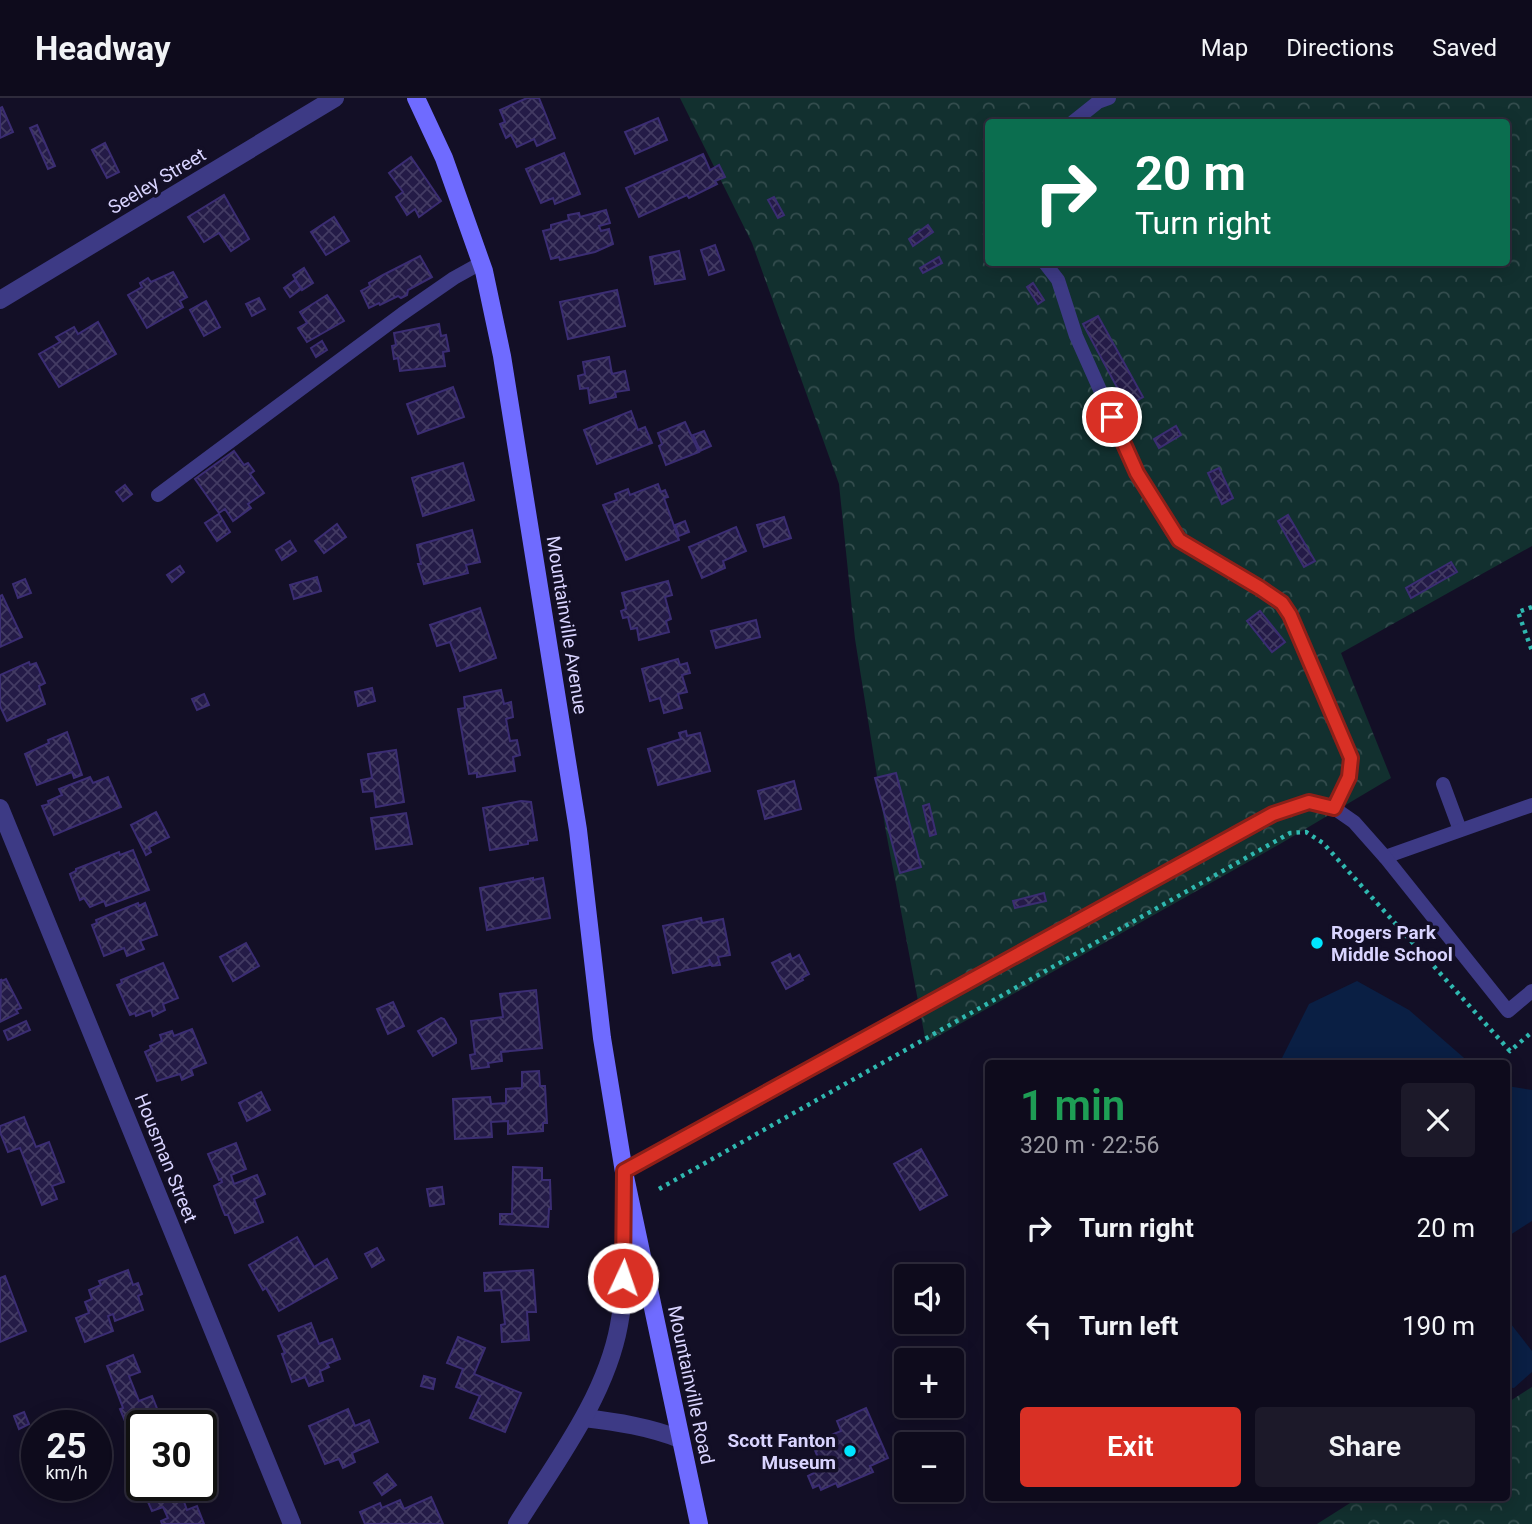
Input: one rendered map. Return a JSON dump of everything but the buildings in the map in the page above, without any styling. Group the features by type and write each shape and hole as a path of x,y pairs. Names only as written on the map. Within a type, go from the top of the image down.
{"street":[{"name":"Seeley Street","path":"0,300 335,98"},
{"name":"Mountainville Avenue","path":"416,98 444,158 481,263 502,356 578,830 603,1038 624,1171"},
{"name":"Housman Street","path":"0,808 292,1524"},
{"path":"517,1524 584,1418 600,1385 619,1325 625,1254 624,1171"},
{"name":"Mountainville Road","path":"624,1171 699,1524"},
{"path":"584,1418 625,1423 680,1439"}],"lane":[{"path":"1077,119 1098,102 1109,98"},
{"path":"158,495 402,314 481,263"},
{"path":"1047,266 1058,280 1076,336 1137,473 1172,532 1179,540 1282,603 1290,615 1351,758 1349,777 1334,808"},
{"path":"1443,784 1460,830"},
{"path":"624,1171 1273,814 1309,802 1334,808 1354,822 1508,1011 1532,991"},
{"path":"1385,857 1532,805"}],"path":[{"path":"1532,607 1518,612 1532,651"},
{"path":"659,1189 1290,833 1306,832 1323,843 1510,1051 1532,1032"}],"green space":[{"path":"680,98 1532,98 1532,546 1341,653 1391,778 1280,844 926,1043 886,832 855,639 839,484 752,243"},
{"path":"1532,1387 1532,1524 1317,1524 1353,1501 1510,1501 1510,1401"}],"water":[{"path":"1357,981 1409,1010 1466,1060 1281,1060 1309,1004"},
{"path":"1510,1086 1532,1090 1532,1221 1510,1235"},
{"path":"1510,1323 1532,1351 1532,1372 1514,1388 1510,1387"}],"place":[{"name":"Rogers Park Middle School","path":"1317,943"},
{"name":"Scott Fanton Museum","path":"850,1451"}],"route":[{"path":"623,1278 624,1171 1273,814 1309,802 1334,808 1349,777 1351,758 1290,615 1282,603 1260,588 1179,540 1137,473 1112,417"}]}
